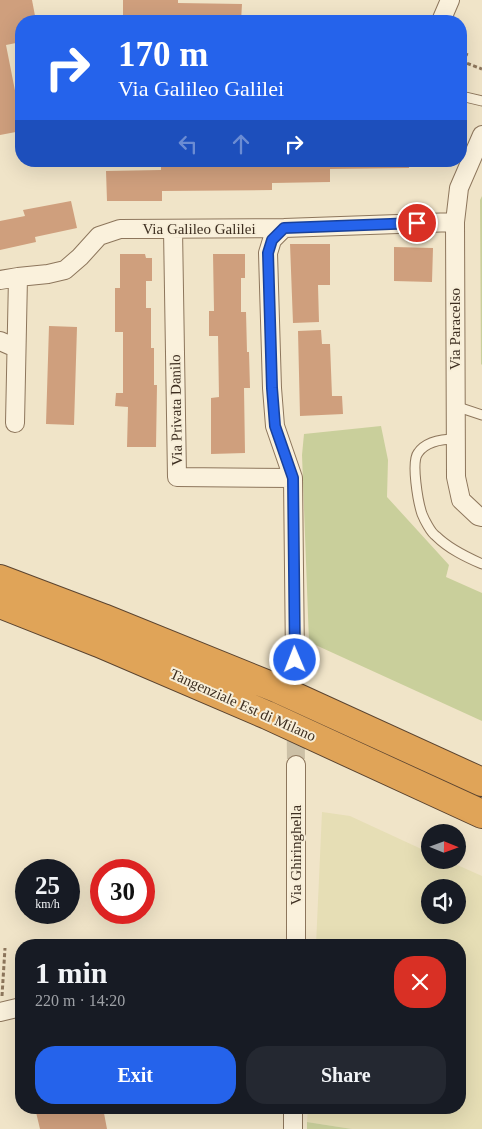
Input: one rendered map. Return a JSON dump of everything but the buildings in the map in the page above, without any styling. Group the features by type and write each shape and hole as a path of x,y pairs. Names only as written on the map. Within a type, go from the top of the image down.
{"highway":[{"name":"Tangenziale Est di Milano","path":"0,579 103,618 276,688 482,782"},
{"name":"Tangenziale Est di Milano","path":"0,604 98,643 258,711 482,814"}],"street":[{"path":"444,15 450,0"},
{"name":"Via Paracelso","path":"482,135 460,188 455,222 456,477 461,500 478,516 482,517"},
{"path":"456,167 460,188"},
{"name":"Via Galileo Galilei","path":"0,280 65,270 99,236 120,229 284,228 455,222"},
{"path":"284,228 272,240 268,253 275,426 293,478 295,660"},
{"name":"Via Privata Danilo","path":"174,229 177,477 293,478"},
{"path":"15,423 18,276"},
{"path":"0,341 16,348"},
{"name":"Via Ghiringhella","path":"296,765 296,939"},
{"path":"1,1012 15,1008"},
{"path":"293,1114 293,1129"}],"lane":[{"path":"467,97 482,101"},
{"path":"455,406 482,415"},
{"path":"456,439 443,439 425,445 416,455 415,477 422,514 434,536 460,554 482,564"}],"path":[{"path":"467,63 482,69"},
{"path":"1,1012 5,948"}],"shaded area":[{"path":"322,812 350,816 421,849 421,869 466,869 482,876 482,1129 352,1129 307,1122 308,1114 466,1114 466,939 316,939"}],"green space":[{"path":"482,196 482,365 480,200"},
{"path":"381,426 388,460 387,497 449,565 446,577 482,593 482,721 309,642 302,455 304,434"},
{"path":"307,1122 352,1129 307,1129"}],"tunnel":[{"path":"295,660 296,765"}],"route":[{"path":"295,660 293,478 275,426 268,253 272,240 284,228 417,223"}]}
